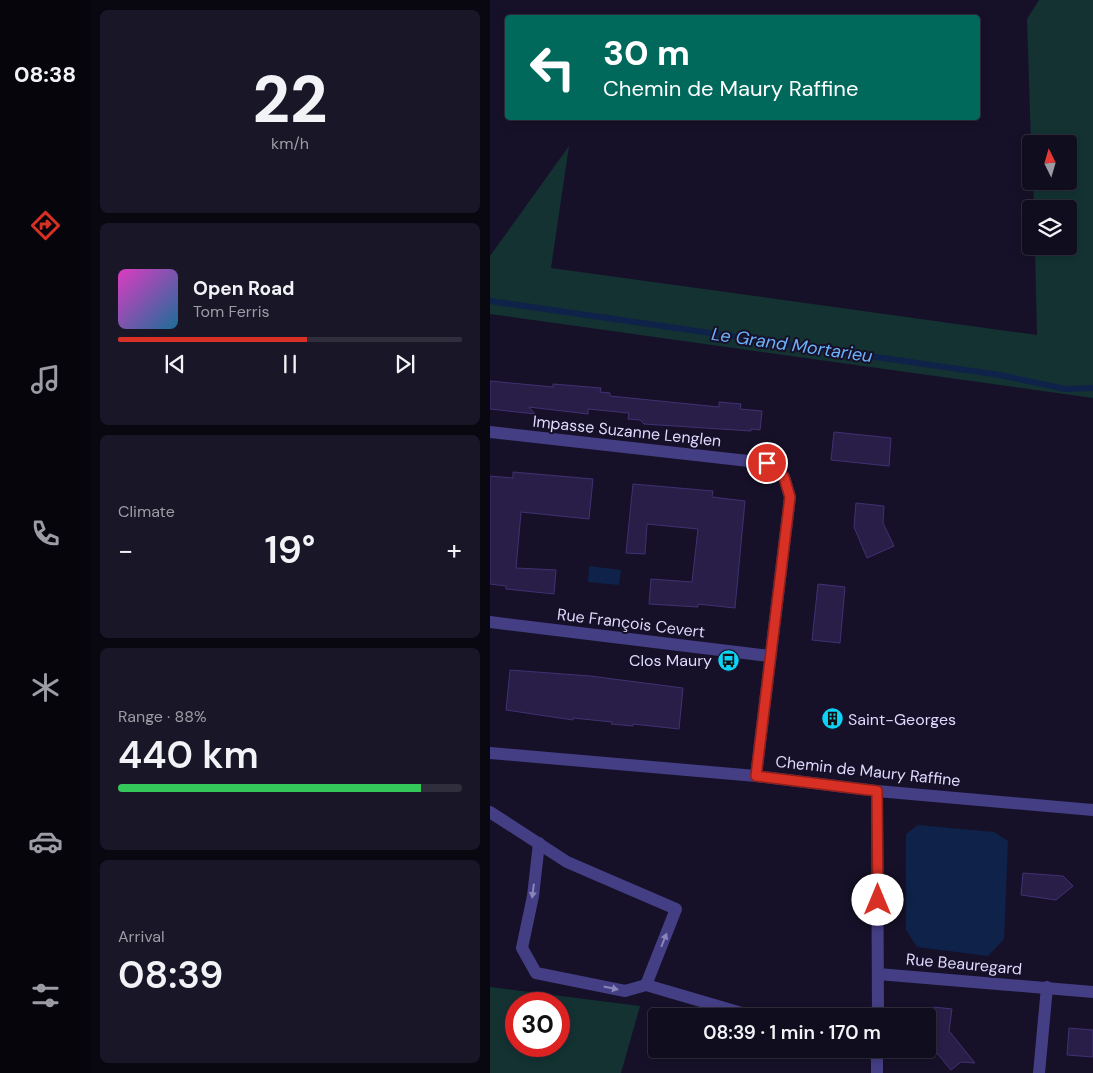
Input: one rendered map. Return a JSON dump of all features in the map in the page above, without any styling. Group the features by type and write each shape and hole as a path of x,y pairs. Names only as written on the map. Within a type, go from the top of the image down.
{"street":[{"name":"Impasse Suzanne Lenglen","path":"490,432 767,463 784,477 790,497 769,656 756,776"},
{"name":"Rue François Cevert","path":"490,622 769,656"},
{"name":"Chemin de Maury Raffine","path":"490,753 756,776 877,791 1093,810"},
{"path":"877,791 878,1008"},
{"path":"490,812 568,862 676,909 646,985"},
{"path":"539,843 533,896 522,948 536,973 625,991 646,985 725,1008"},
{"name":"Rue Beauregard","path":"878,974 1093,992"},
{"path":"1039,1073 1047,987"},
{"path":"877,1058 878,1073"}],"green space":[{"path":"1039,0 1093,0 1093,398 490,314 490,256 569,146 551,268 1037,335 1035,255 1077,255 1077,200 1034,200 1033,190 1078,190 1078,135 1031,135 1027,19"},
{"path":"490,987 529,992 505,992 505,1057 570,1057 570,997 640,1006 621,1073 490,1073"}],"water":[{"path":"589,566 621,570 619,585 588,582"},
{"path":"918,825 994,832 1008,841 1004,939 988,956 917,947 906,930 906,834"}],"building":[{"path":"490,381 553,387 553,384 601,388 600,392 610,393 610,396 719,407 719,402 741,404 740,409 762,411 760,430 644,424 640,420 628,419 629,413 588,409 588,414 529,407 535,414 490,409"},
{"path":"834,432 891,438 889,466 831,460"},
{"path":"513,472 593,479 589,519 521,512 516,568 556,570 554,594 506,589 506,586 490,584 490,476 513,478"},
{"path":"633,484 713,491 712,497 745,501 735,608 698,604 698,607 649,604 651,579 692,582 698,529 647,524 645,554 626,553"},
{"path":"856,503 884,506 883,523 894,546 867,558 854,527"},
{"path":"818,584 845,587 840,643 812,640"},
{"path":"510,670 590,676 683,688 679,729 633,724 633,726 611,724 612,722 573,718 573,720 506,710"},
{"path":"1023,873 1063,876 1073,886 1056,900 1021,895"},
{"path":"934,1007 952,1009 949,1031 975,1063 961,1062 951,1070 936,1052 936,1008"},
{"path":"1069,1028 1093,1030 1093,1057 1067,1055"}],"waterway":[{"name":"Le Grand Mortarieu","path":"490,301 1000,375 1065,389 1093,388"}],"place":[{"name":"Clos Maury","path":"728,660"},
{"name":"Saint-Georges","path":"832,719"}],"route":[{"path":"767,463 784,477 790,497 769,656 768,682 756,776 877,791 878,900"}]}
